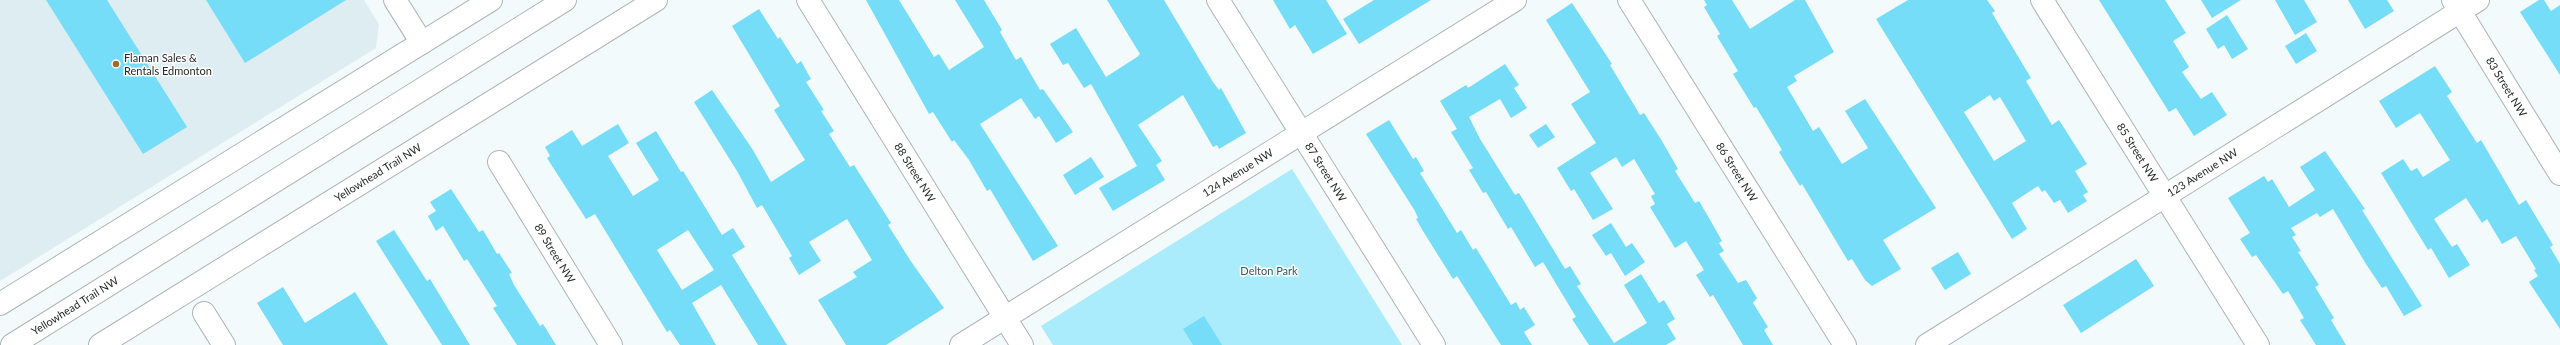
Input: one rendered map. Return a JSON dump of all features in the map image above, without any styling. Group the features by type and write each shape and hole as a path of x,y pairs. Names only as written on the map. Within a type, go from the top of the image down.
{"main road":[{"path":"395,0 422,43"},
{"path":"0,304 491,0"},
{"name":"Yellowhead Trail NW","path":"12,345 565,0"},
{"name":"Yellowhead Trail NW","path":"100,345 656,0"},
{"name":"88 Street NW","path":"808,0 1022,345"},
{"name":"87 Street NW","path":"1218,0 1434,345"},
{"name":"124 Avenue NW","path":"961,345 1515,0"},
{"name":"86 Street NW","path":"1629,0 1844,345"},
{"name":"85 Street NW","path":"2042,0 2258,345"},
{"name":"123 Avenue NW","path":"1927,345 2166,196 2464,4"},
{"name":"83 Street NW","path":"2464,4 2560,174"},
{"name":"89 Street NW","path":"498,162 611,345"},
{"path":"204,313 224,345"}],"shaded area":[{"path":"0,0 364,0 379,24 376,48 0,281"}],"green space":[{"name":"Delton Park","path":"1292,169 1402,345 1053,345 1041,326"}],"building":[{"name":"Flaman Sales & Rentals Edmonton","path":"46,0 107,0 187,127 143,154"},
{"name":"Flaman Sales & Rentals Edmonton","path":"206,0 346,0 245,63"},
{"path":"866,0 899,0 934,57 939,54 949,70 984,47 955,0 984,0 1002,30 1000,32 1016,60 1021,57 1040,90 1043,89 1073,132 1056,143 1039,116 1035,119 1021,98 980,124 1058,246 1033,261 990,189 987,191 969,160 954,140 952,142 933,112 929,114"},
{"path":"1107,0 1164,0 1213,82 1219,90 1221,88 1246,133 1219,149 1217,145 1213,147 1183,95 1138,125 1162,161 1156,165 1165,180 1113,211 1099,188 1137,166 1091,84 1084,88 1068,63 1063,65 1050,44 1076,28 1106,77 1137,57 1140,54"},
{"path":"1273,0 1326,0 1347,34 1313,54 1295,25 1290,29"},
{"path":"1374,0 1431,0 1359,44 1343,19"},
{"path":"1704,0 1732,0 1750,29 1795,0 1805,0 1834,52 1794,76 1797,81 1787,87 1813,131 1819,127 1842,164 1868,148 1845,111 1865,99 1936,208 1883,240 1901,269 1872,286 1865,280 1852,259 1848,261 1802,184 1800,186 1779,152 1782,150 1756,107 1754,108 1733,74 1738,71 1717,36 1720,34 1704,7 1707,5"},
{"path":"1908,0 1987,0 1995,11 1992,13 2031,78 2026,81 2052,125 2059,120 2087,164 2075,171 2088,192 2083,195 2087,201 2068,213 2060,200 2054,203 2045,190 2042,192 2038,186 2012,203 2027,229 2012,239 1876,19","holes":["1990,95 1994,101 2000,97 2026,141 1994,161 1964,112"]},
{"path":"2099,0 2165,0 2186,33 2173,41 2189,67 2182,72 2201,99 2212,92 2227,115 2194,136 2176,108 2169,112"},
{"path":"2201,0 2241,0 2212,18"},
{"path":"2275,0 2304,0 2317,22 2295,35"},
{"path":"2348,0 2387,0 2394,11 2365,29"},
{"path":"2539,0 2544,0 2551,11 2560,5 2560,75 2520,12"},
{"path":"1572,3 1612,64 1610,65 1640,115 1644,113 1662,141 1678,169 1675,171 1695,203 1699,201 1709,218 1722,241 1719,243 1724,251 1719,254 1738,283 1746,280 1757,298 1753,303 1768,327 1764,330 1773,345 1743,345 1713,295 1710,297 1696,275 1704,270 1686,241 1675,248 1650,207 1655,204 1651,196 1655,194 1634,159 1622,167 1616,157 1590,173 1613,209 1593,220 1574,189 1571,191 1557,168 1596,143 1571,104 1590,92 1546,20"},
{"path":"759,9 778,39 780,37 797,64 801,61 811,79 806,82 824,110 821,111 834,131 829,134 850,167 854,165 891,223 888,225 910,260 944,308 886,345 846,345 818,300 857,277 853,272 872,260 847,219 809,242 821,261 799,275 789,258 792,256 762,205 757,208 737,171 694,102 712,90 753,150 771,182 805,160 774,110 780,106 732,26"},
{"path":"2227,15 2248,49 2232,59 2224,45 2218,49 2206,29"},
{"path":"2306,33 2317,51 2296,64 2285,46"},
{"path":"1505,64 1519,85 1514,88 1527,108 1511,118 1500,99 1469,117 1480,139 1515,195 1519,193 1565,269 1570,266 1581,284 1577,286 1614,343 1647,323 1624,285 1641,274 1659,303 1664,300 1675,319 1667,324 1676,339 1666,345 1589,345 1572,319 1576,317 1543,262 1535,267 1511,227 1508,229 1486,192 1483,193 1469,170 1473,168 1451,132 1457,129 1440,101 1466,85 1468,88"},
{"path":"2435,66 2452,92 2447,96 2477,143 2481,140 2519,205 2526,200 2553,245 2550,247 2560,264 2560,329 2529,282 2538,276 2534,270 2536,269 2516,236 2502,244 2487,219 2482,223 2466,198 2434,219 2452,247 2457,244 2470,265 2449,278 2431,248 2428,250 2381,173 2403,159 2411,171 2417,168 2423,177 2450,160 2420,113 2396,128 2379,101"},
{"path":"1389,120 1413,159 1416,157 1424,171 1420,173 1457,233 1461,230 1473,250 1476,248 1511,305 1516,302 1520,310 1524,307 1535,325 1524,332 1532,345 1501,345 1457,276 1453,279 1416,219 1418,218 1415,211 1366,134"},
{"path":"618,124 629,143 608,156 633,196 659,180 636,143 656,131 681,172 683,171 722,235 733,228 745,247 732,255 787,345 758,345 721,285 692,303 716,345 680,345 670,330 667,332 595,214 586,219 547,158 550,156 545,147 572,130 582,146","holes":["688,230 714,270 682,290 657,250"]},
{"path":"1546,124 1555,137 1538,148 1529,135"},
{"path":"2325,151 2365,209 2362,210 2422,306 2404,316 2386,286 2382,288 2366,264 2333,209 2320,217 2317,213 2291,228 2296,235 2292,237 2301,251 2298,252 2319,285 2315,287 2334,318 2331,320 2346,345 2316,345 2300,320 2304,318 2288,291 2283,294 2256,255 2252,257 2240,239 2250,233 2228,198 2264,176 2268,182 2272,179 2289,207 2315,190 2300,167"},
{"path":"1091,157 1104,177 1075,195 1063,175"},
{"path":"451,189 479,232 483,230 497,254 499,253 512,273 509,274 514,285 540,326 543,324 556,345 517,345 493,308 497,306 467,259 464,261 443,226 436,231 428,216 436,211 430,202"},
{"path":"1611,223 1626,247 1632,243 1645,262 1625,276 1611,253 1606,256 1592,235"},
{"path":"394,230 427,281 430,279 470,345 442,345 376,241"},
{"path":"1958,252 1971,274 1945,290 1931,268"},
{"path":"2136,259 2154,286 2081,333 2063,305"},
{"path":"283,287 305,323 355,292 388,345 283,345 257,303"},
{"path":"1204,316 1222,345 1193,345 1183,329"}],"place":[{"name":"Flaman Sales & Rentals Edmonton","path":"116,64"}]}
